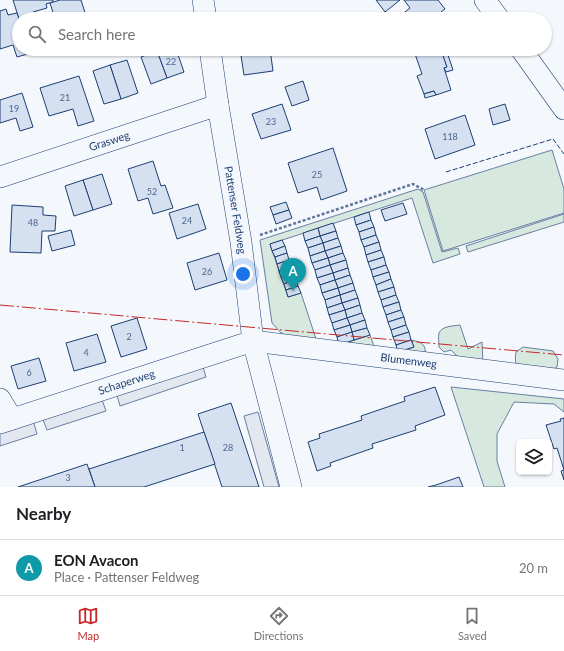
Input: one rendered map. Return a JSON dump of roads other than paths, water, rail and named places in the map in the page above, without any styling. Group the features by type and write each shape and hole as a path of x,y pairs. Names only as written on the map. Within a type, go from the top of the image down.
{"street":[{"path":"203,0 205,12"},
{"path":"485,0 494,12"},
{"name":"Pattenser Feldweg","path":"211,56 241,242 253,341 291,487"},
{"path":"525,56 564,109"},
{"name":"Grasweg","path":"0,177 218,105"},
{"name":"Blumenweg","path":"253,341 564,380"},
{"name":"Schaperweg","path":"6,421 253,341"},
{"path":"0,400 6,421"}],"place":[{"name":"EON Avacon","path":"293,291"}]}
